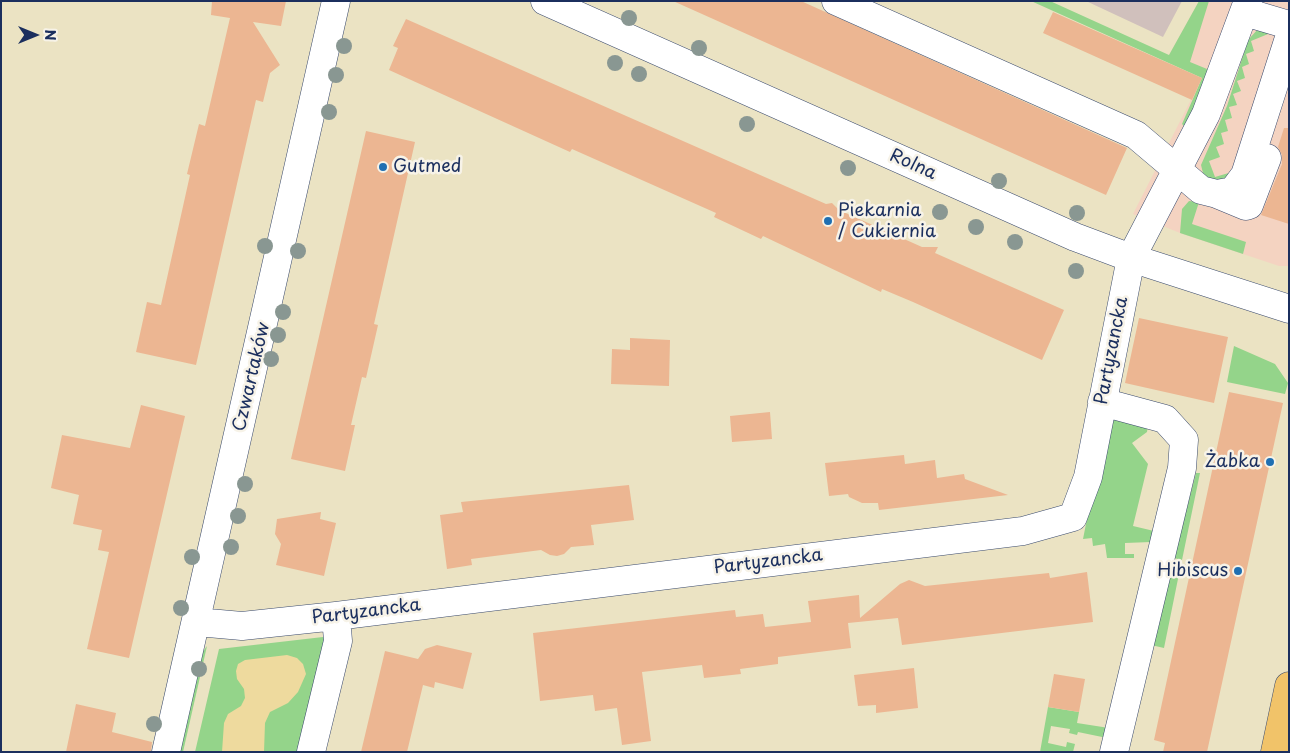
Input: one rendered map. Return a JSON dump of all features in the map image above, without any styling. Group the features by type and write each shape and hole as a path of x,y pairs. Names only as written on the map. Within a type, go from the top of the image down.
{"main road":[{"path":"1275,752 1289,686"}],"street":[{"name":"Czwartaków","path":"166,752 197,622 336,1"},
{"name":"Rolna","path":"544,1 998,203 1130,258 1289,309"},
{"path":"836,1 1136,135 1201,190 1217,194 1246,206 1252,201 1289,90"},
{"name":"Partyzancka","path":"197,622 242,626 336,616 1023,531 1073,517 1088,476 1130,258 1206,114 1247,7"},
{"path":"1247,7 1289,25"},
{"path":"1217,194 1233,191 1245,176 1289,38"},
{"path":"1102,402 1165,419 1184,440 1182,468 1114,752"},
{"path":"311,752 338,642 336,616"}],"shaded area":[{"path":"1086,1 1182,1 1163,37"},
{"path":"1199,1 1289,1 1289,266 1279,266 1180,233 1133,214 1205,72 1169,55"}],"green space":[{"path":"1031,1 1050,1 1169,55 1199,1 1209,1 1190,62 1207,69 1209,77 1185,127 1182,124 1202,78"},
{"path":"1259,28 1273,32 1251,41 1254,51 1246,54 1249,64 1242,67 1245,78 1237,81 1241,91 1233,94 1237,105 1229,107 1232,118 1225,120 1228,131 1221,133 1224,144 1216,147 1220,157 1209,161 1215,177 1232,172 1222,183 1204,177 1201,165 1227,106 1248,40"},
{"path":"1189,201 1199,202 1192,224 1246,242 1243,254 1180,233 1182,209"},
{"path":"1234,346 1275,364 1288,383 1285,394 1227,382"},
{"path":"1107,418 1148,425 1147,432 1132,443 1148,464 1133,526 1154,531 1151,542 1125,543 1125,554 1134,554 1134,558 1107,558 1105,544 1093,546 1092,538 1083,539"},
{"path":"1196,473 1200,473 1182,560 1174,558"},
{"path":"1172,567 1180,569 1164,648 1151,645"},
{"path":"349,634 320,752 195,752 219,649"},
{"path":"207,646 183,752 178,752 201,654"},
{"path":"1048,707 1079,712 1077,723 1109,728 1107,738 1078,732 1077,735 1069,733 1070,729 1051,726 1048,743 1066,747 1067,742 1075,744 1073,752 1040,752"}],"sand":[{"path":"287,655 297,658 303,664 306,674 298,692 288,703 270,712 265,723 264,752 222,752 224,723 228,714 241,706 245,698 244,689 237,679 236,671 238,664 245,660"}],"building":[{"path":"212,1 286,1 281,26 253,22 280,65 270,73 263,102 256,100 196,365 136,352 147,302 161,305 190,175 187,174 199,124 205,126 230,18 211,15"},
{"path":"673,1 801,1 1127,148 1106,195"},
{"path":"1053,12 1202,78 1192,100 1043,33"},
{"path":"406,19 826,204 832,203 839,210 922,247 938,247 935,253 1064,310 1042,360 913,302 882,289 881,292 763,236 761,239 714,217 716,213 572,149 570,152 389,70 398,48 393,46"},
{"path":"1284,128 1289,128 1289,224 1261,215 1282,164 1282,155 1278,147"},
{"path":"366,131 415,142 374,324 378,325 366,378 362,377 351,425 355,425 345,471 291,459"},
{"path":"1139,318 1228,337 1214,403 1125,383"},
{"path":"630,338 670,340 669,386 611,384 612,349 630,350"},
{"path":"1229,392 1283,403 1207,752 1163,752 1165,743 1154,740"},
{"path":"141,405 185,416 129,658 87,649 109,552 98,550 102,530 73,524 79,495 51,488 62,435 130,448"},
{"path":"770,412 772,439 732,442 730,416"},
{"path":"904,455 905,464 935,460 937,478 964,474 965,479 1008,495 879,510 878,503 862,503 849,497 848,494 829,496 825,463"},
{"path":"629,485 634,520 591,525 594,545 571,547 564,554 557,556 550,555 541,550 471,559 472,565 447,569 440,515 463,512 461,502"},
{"path":"321,512 320,519 336,523 324,576 276,565 281,544 275,534 277,519"},
{"path":"1087,572 1093,622 902,645 898,618 848,623 851,648 778,657 778,664 740,669 741,674 704,678 702,665 642,672 651,741 622,745 617,708 595,711 593,695 540,701 533,633 735,610 736,617 763,614 765,627 811,622 808,601 859,595 860,618 900,584 909,580 925,586 1049,573 1050,578"},
{"path":"437,645 472,653 463,689 435,682 434,688 423,685 407,752 361,752 385,651 418,659 425,649"},
{"path":"914,668 918,708 876,713 876,705 858,706 854,675"},
{"path":"1054,674 1085,679 1079,712 1048,707"},
{"path":"76,704 116,713 112,732 152,742 151,752 66,752"}],"place":[{"name":"Gutmed","path":"383,167"},
{"name":"Piekarnia / Cukiernia","path":"828,221"},
{"name":"Żabka","path":"1270,462"},
{"name":"Hibiscus","path":"1238,571"}]}
